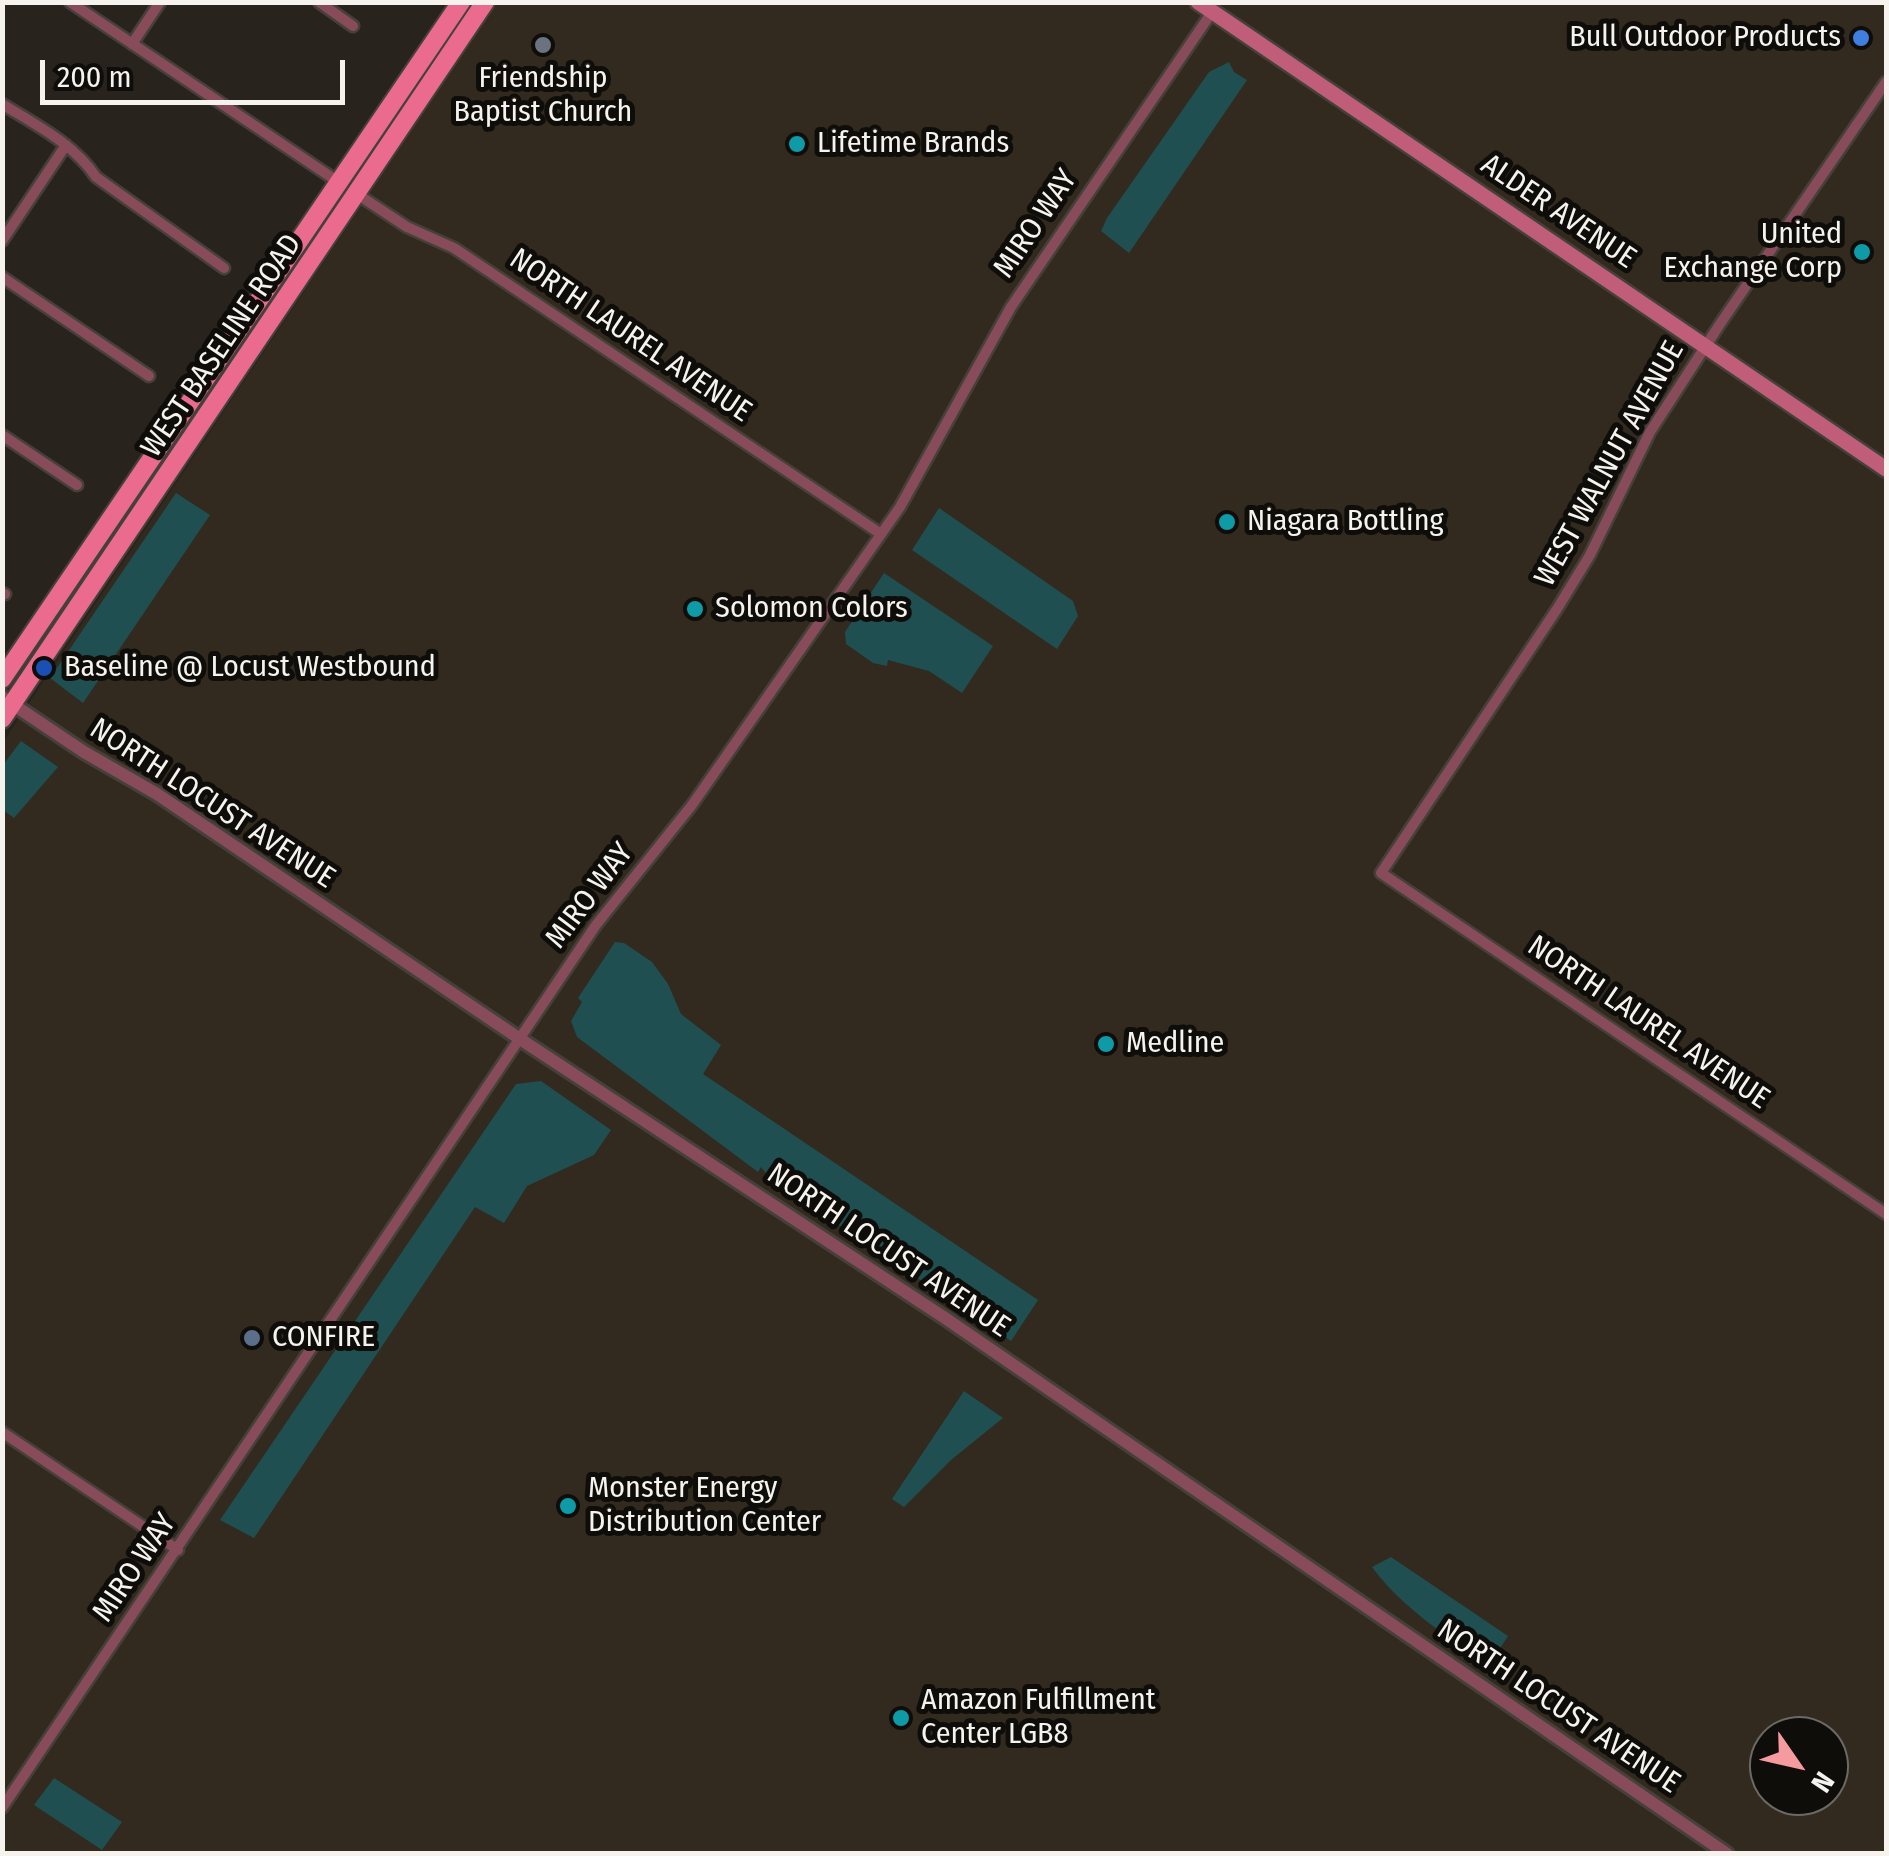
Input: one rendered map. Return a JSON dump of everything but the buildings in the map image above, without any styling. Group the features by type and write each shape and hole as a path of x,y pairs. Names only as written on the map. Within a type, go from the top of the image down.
{"main road":[{"path":"2,680 348,188 461,2"},
{"name":"WEST BASELINE ROAD","path":"6,707 348,188 485,2"},
{"name":"ALDER AVENUE","path":"1205,8 1886,469"}],"street":[{"name":"NORTH LAUREL AVENUE","path":"70,2 407,227 454,248 881,534"},
{"path":"132,44 160,2"},
{"path":"319,2 352,26"},
{"name":"MIRO WAY","path":"2,1808 596,925 692,804 881,534 938,444 1011,307 1205,8"},
{"name":"WEST WALNUT AVENUE","path":"1381,873 1590,555 1650,432 1886,82"},
{"path":"2,104 66,145 85,161 96,178 224,268"},
{"path":"2,240 66,145"},
{"path":"2,277 149,376"},
{"path":"2,434 77,484"},
{"name":"NORTH LOCUST AVENUE","path":"6,707 157,794 520,1039 945,1318 1728,1854"},
{"name":"NORTH LAUREL AVENUE","path":"1381,873 1886,1214"},
{"path":"2,1432 178,1550"}],"shaded area":[{"path":"497,3 1886,3 1886,1853 3,1854 3,742"}],"water":[{"path":"1229,62 1234,72 1247,80 1129,253 1101,231 1107,218 1209,72"},
{"path":"176,493 210,515 83,703 50,678"},
{"path":"939,508 1073,601 1078,616 1057,649 912,550"},
{"path":"884,573 993,646 962,693 929,671 888,660 887,666 873,663 846,644 845,632"},
{"path":"21,741 58,767 14,818 3,810 3,765"},
{"path":"615,942 624,943 652,962 668,984 681,1014 721,1045 703,1074 1038,1300 1011,1341 790,1192 761,1167 758,1172 577,1037 571,1021 582,1002 578,998"},
{"path":"541,1081 611,1130 594,1155 527,1186 504,1223 475,1207 254,1538 220,1520 516,1084"},
{"path":"964,1391 1003,1418 951,1460 904,1507 892,1499"},
{"path":"1391,1557 1508,1636 1489,1665 1426,1621 1384,1582 1372,1567"},
{"path":"54,1778 122,1822 102,1850 34,1805"}],"place":[{"name":"Bull Outdoor Products","path":"1861,38"},
{"name":"Friendship Baptist Church","path":"543,45"},
{"name":"Lifetime Brands","path":"797,144"},
{"name":"United Exchange Corp","path":"1862,252"},
{"name":"Niagara Bottling","path":"1227,522"},
{"name":"Solomon Colors","path":"695,609"},
{"name":"Baseline @ Locust Westbound","path":"44,668"},
{"name":"Medline","path":"1106,1044"},
{"name":"CONFIRE","path":"252,1338"},
{"name":"Monster Energy Distribution Center","path":"568,1506"},
{"name":"Amazon Fulfillment Center LGB8","path":"901,1718"}]}
